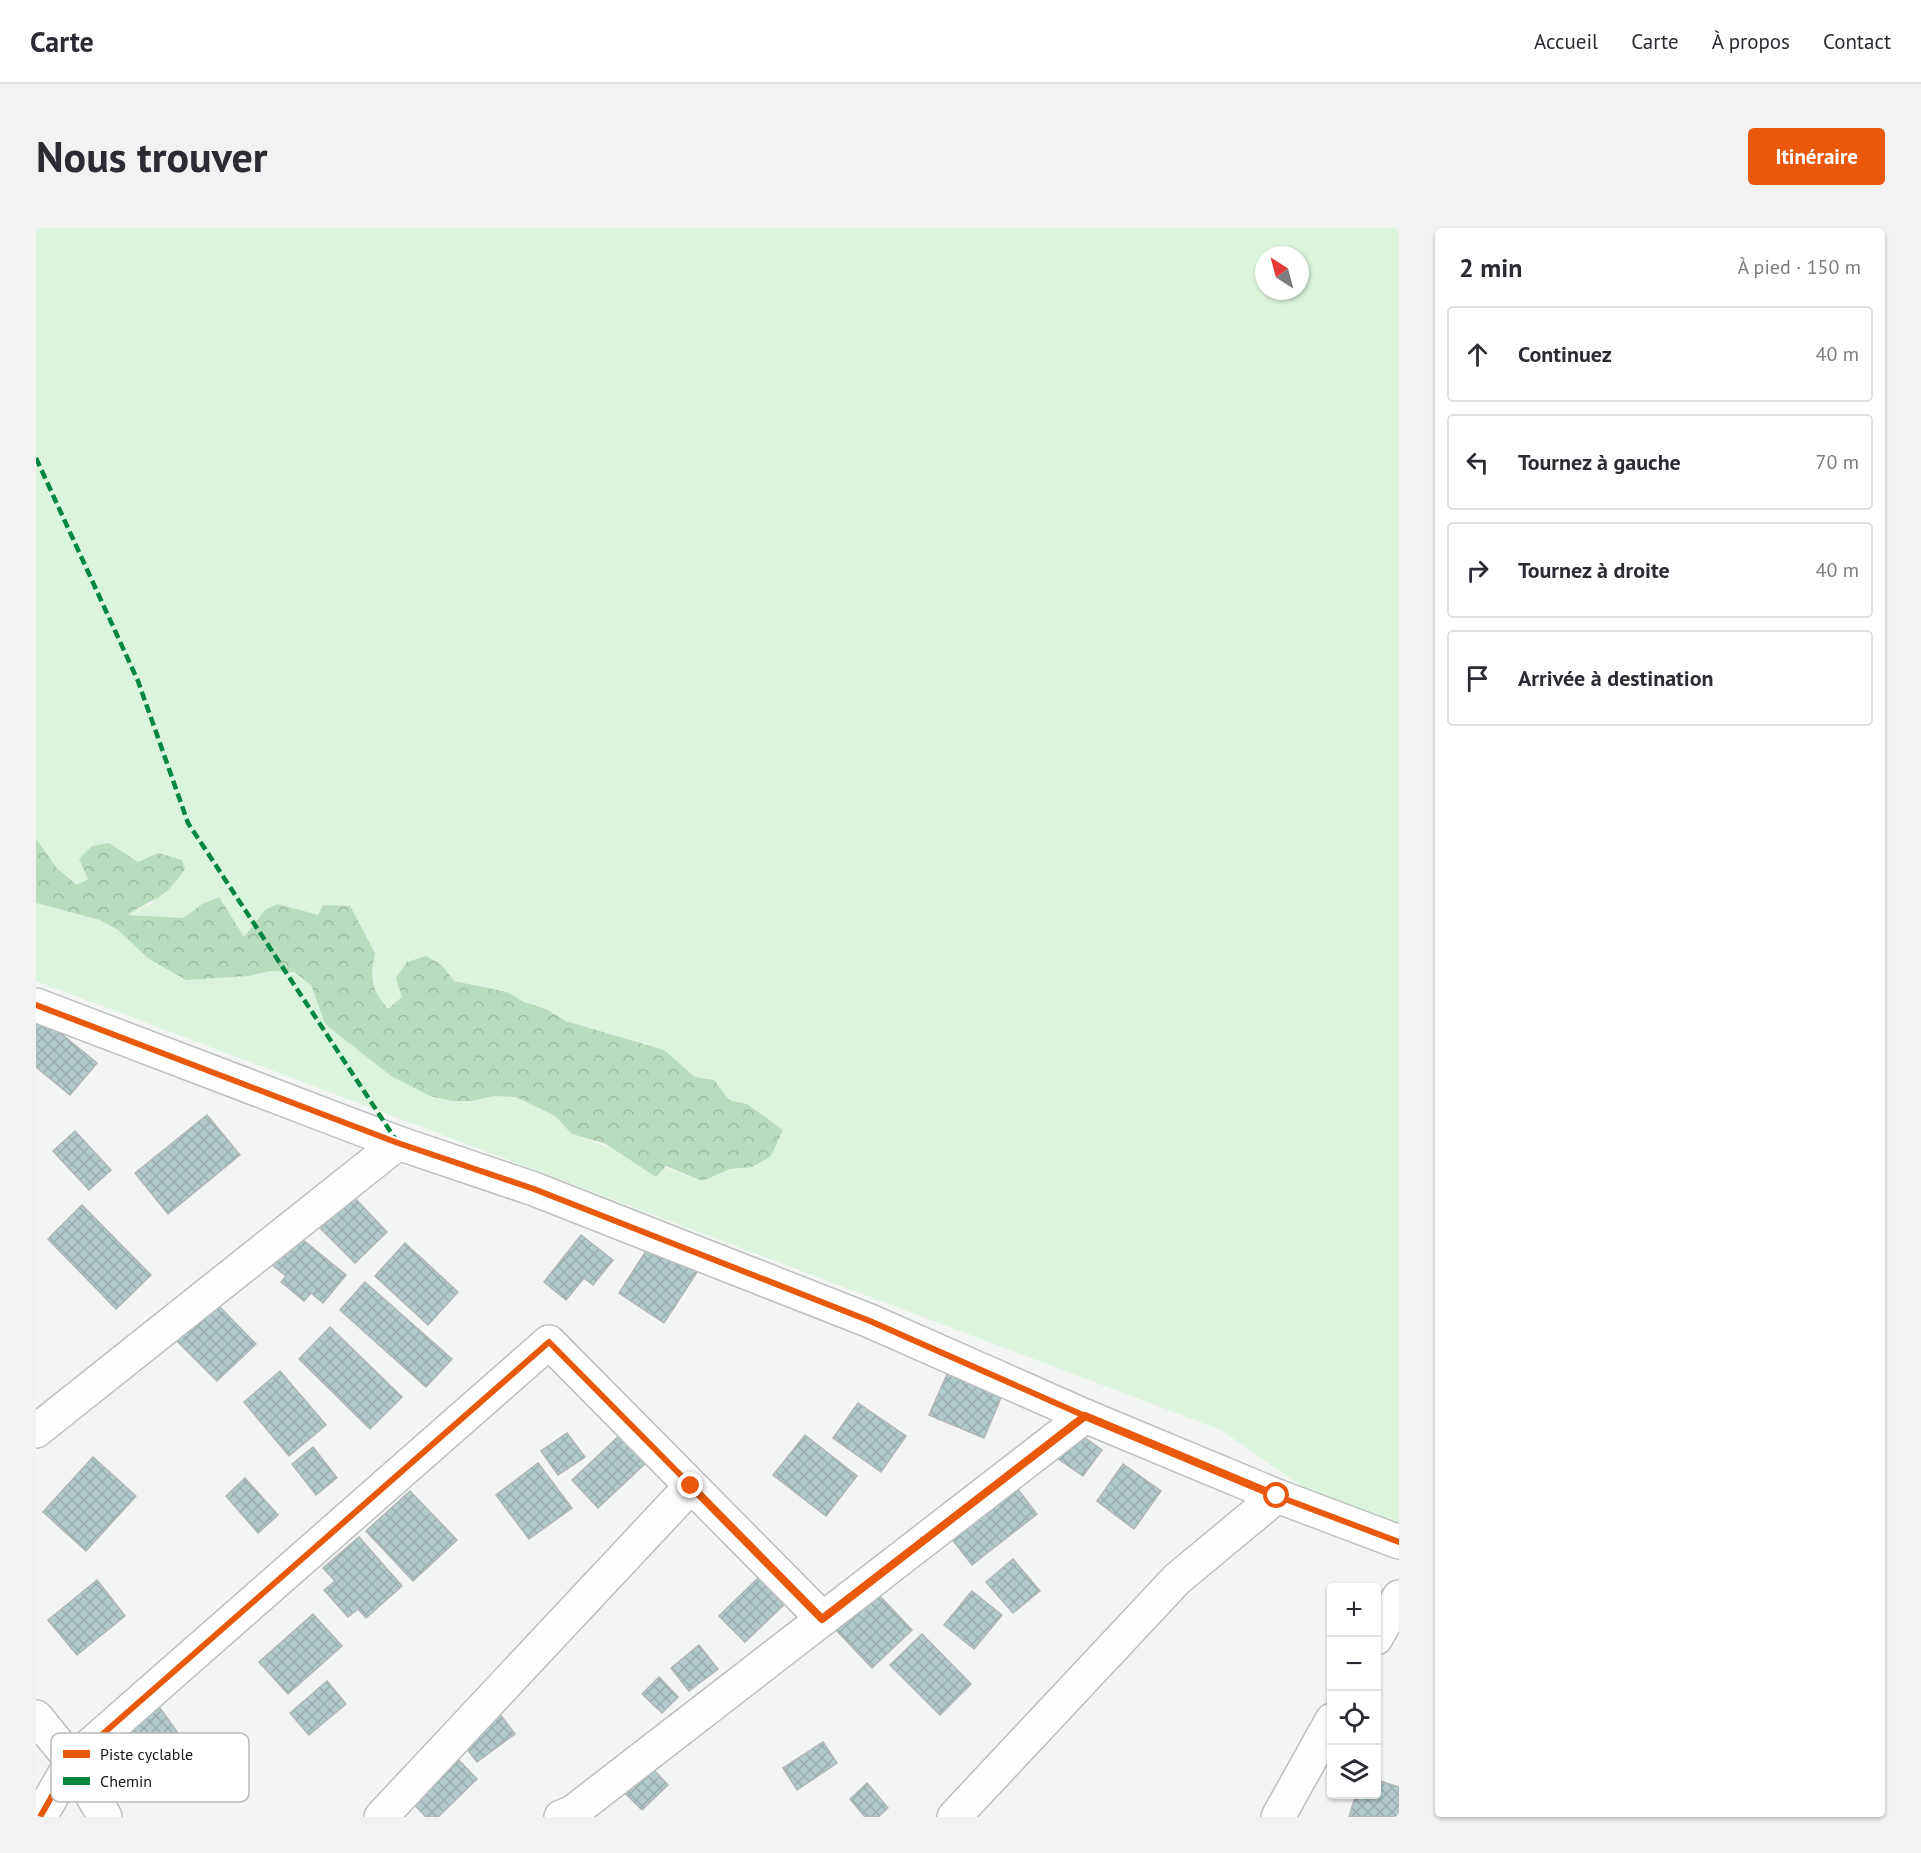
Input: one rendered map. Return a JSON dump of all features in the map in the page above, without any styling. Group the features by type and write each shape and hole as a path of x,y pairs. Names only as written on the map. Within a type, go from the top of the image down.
{"street":[{"path":"38,1008 398,1143 534,1189 870,1321 1085,1416 1277,1496 1399,1542"},
{"path":"36,1431 398,1143"},
{"path":"104,1733 549,1342 822,1619"},
{"path":"561,1817 573,1812 1085,1416"},
{"path":"381,1817 691,1486"},
{"path":"954,1817 1177,1579 1277,1496"},
{"path":"1378,1637 1399,1597"},
{"path":"36,1718 51,1736"},
{"path":"1278,1817 1327,1729"},
{"path":"40,1817 51,1798"},
{"path":"96,1802 105,1817"}],"green space":[{"path":"36,228 1399,228 1399,1525 1317,1497 1221,1430 36,981 36,903 100,920 118,930 149,959 186,980 249,976 271,971 294,972 311,985 325,1024 391,1076 430,1096 451,1101 472,1101 494,1096 516,1097 555,1116 572,1134 702,1181 730,1169 752,1167 783,1131 747,1104 729,1100 714,1080 695,1077 664,1050 566,1021 546,1009 524,1002 507,992 454,981 442,965 388,1010 378,996 373,983 375,953 318,915 300,911 265,910 244,937 202,904 183,918 126,915 153,903 158,853 138,862 108,843 88,879 78,885 57,868 36,839"},
{"path":"36,839 57,868 77,885 88,879 79,859 92,846 109,843 138,862 158,853 182,860 185,869 171,887 128,915 183,918 202,904 219,897 244,937 265,910 278,904 318,915 323,905 350,906 375,953 373,983 388,1009 402,997 396,978 407,962 426,956 442,965 454,981 507,992 524,1002 546,1009 566,1021 664,1050 695,1077 714,1080 729,1100 747,1104 783,1130 771,1156 752,1167 730,1169 702,1181 666,1166 656,1177 606,1144 572,1134 555,1116 516,1097 494,1096 472,1101 451,1101 430,1096 391,1076 325,1024 311,985 294,972 271,971 249,976 186,980 149,959 118,930 100,920 36,903"}],"building":[{"path":"36,1013 97,1063 70,1095 36,1067"},
{"path":"207,1115 240,1155 168,1214 135,1173"},
{"path":"75,1131 111,1170 89,1190 53,1151"},
{"path":"349,1192 387,1232 355,1263 316,1224"},
{"path":"82,1205 151,1275 116,1309 48,1239"},
{"path":"297,1235 346,1275 323,1303 311,1293 304,1301 281,1282 286,1276 272,1265"},
{"path":"581,1235 613,1260 593,1285 584,1278 566,1300 544,1282"},
{"path":"653,1240 699,1269 664,1323 619,1293"},
{"path":"405,1243 458,1292 428,1325 375,1276"},
{"path":"365,1282 452,1359 426,1387 340,1310"},
{"path":"212,1299 256,1344 217,1381 173,1337"},
{"path":"330,1327 402,1397 370,1429 299,1359"},
{"path":"952,1363 1006,1386 984,1438 929,1415"},
{"path":"280,1371 326,1425 289,1456 244,1402"},
{"path":"858,1403 906,1436 881,1472 833,1438"},
{"path":"1073,1429 1102,1450 1083,1476 1054,1456"},
{"path":"567,1433 585,1457 558,1475 541,1451"},
{"path":"622,1433 648,1461 598,1508 572,1480"},
{"path":"805,1435 857,1476 826,1516 773,1475"},
{"path":"313,1447 337,1478 316,1495 292,1464"},
{"path":"93,1457 136,1496 86,1551 43,1512"},
{"path":"538,1463 572,1508 529,1539 496,1495"},
{"path":"1123,1464 1161,1491 1134,1529 1097,1501"},
{"path":"245,1478 278,1515 258,1533 226,1496"},
{"path":"1013,1483 1037,1514 972,1565 948,1534"},
{"path":"410,1491 457,1540 413,1581 366,1531"},
{"path":"359,1537 402,1586 366,1618 358,1609 348,1617 324,1590 335,1581 323,1568"},
{"path":"1013,1559 1040,1591 1013,1613 986,1582"},
{"path":"762,1574 788,1601 745,1642 719,1616"},
{"path":"97,1580 125,1616 77,1655 48,1620"},
{"path":"972,1591 1002,1615 974,1649 944,1625"},
{"path":"876,1592 912,1630 872,1668 836,1630"},
{"path":"313,1614 342,1646 288,1694 259,1662"},
{"path":"922,1634 971,1684 940,1715 890,1665"},
{"path":"699,1645 718,1669 689,1691 671,1668"},
{"path":"659,1677 678,1697 662,1713 642,1694"},
{"path":"327,1681 346,1704 309,1735 290,1713"},
{"path":"160,1708 178,1733 126,1733"},
{"path":"496,1709 515,1734 477,1762 458,1738"},
{"path":"823,1742 837,1763 797,1790 783,1768"},
{"path":"452,1753 477,1779 438,1817 426,1817 406,1796"},
{"path":"652,1768 668,1785 642,1810 626,1794"},
{"path":"1381,1781 1399,1787 1399,1817 1349,1817 1354,1799 1381,1799"},
{"path":"867,1783 888,1808 878,1817 865,1817 850,1799"}],"marked path":[{"path":"36,458 138,681 188,823 396,1140"}],"cycle path":[{"path":"36,1005 398,1143 534,1189 870,1321 1085,1416 1277,1496 1399,1542"},
{"path":"104,1733 549,1342 823,1619"},
{"path":"40,1817 51,1798"}],"route":[{"path":"691,1486 822,1619 1085,1416 1277,1496"}]}
